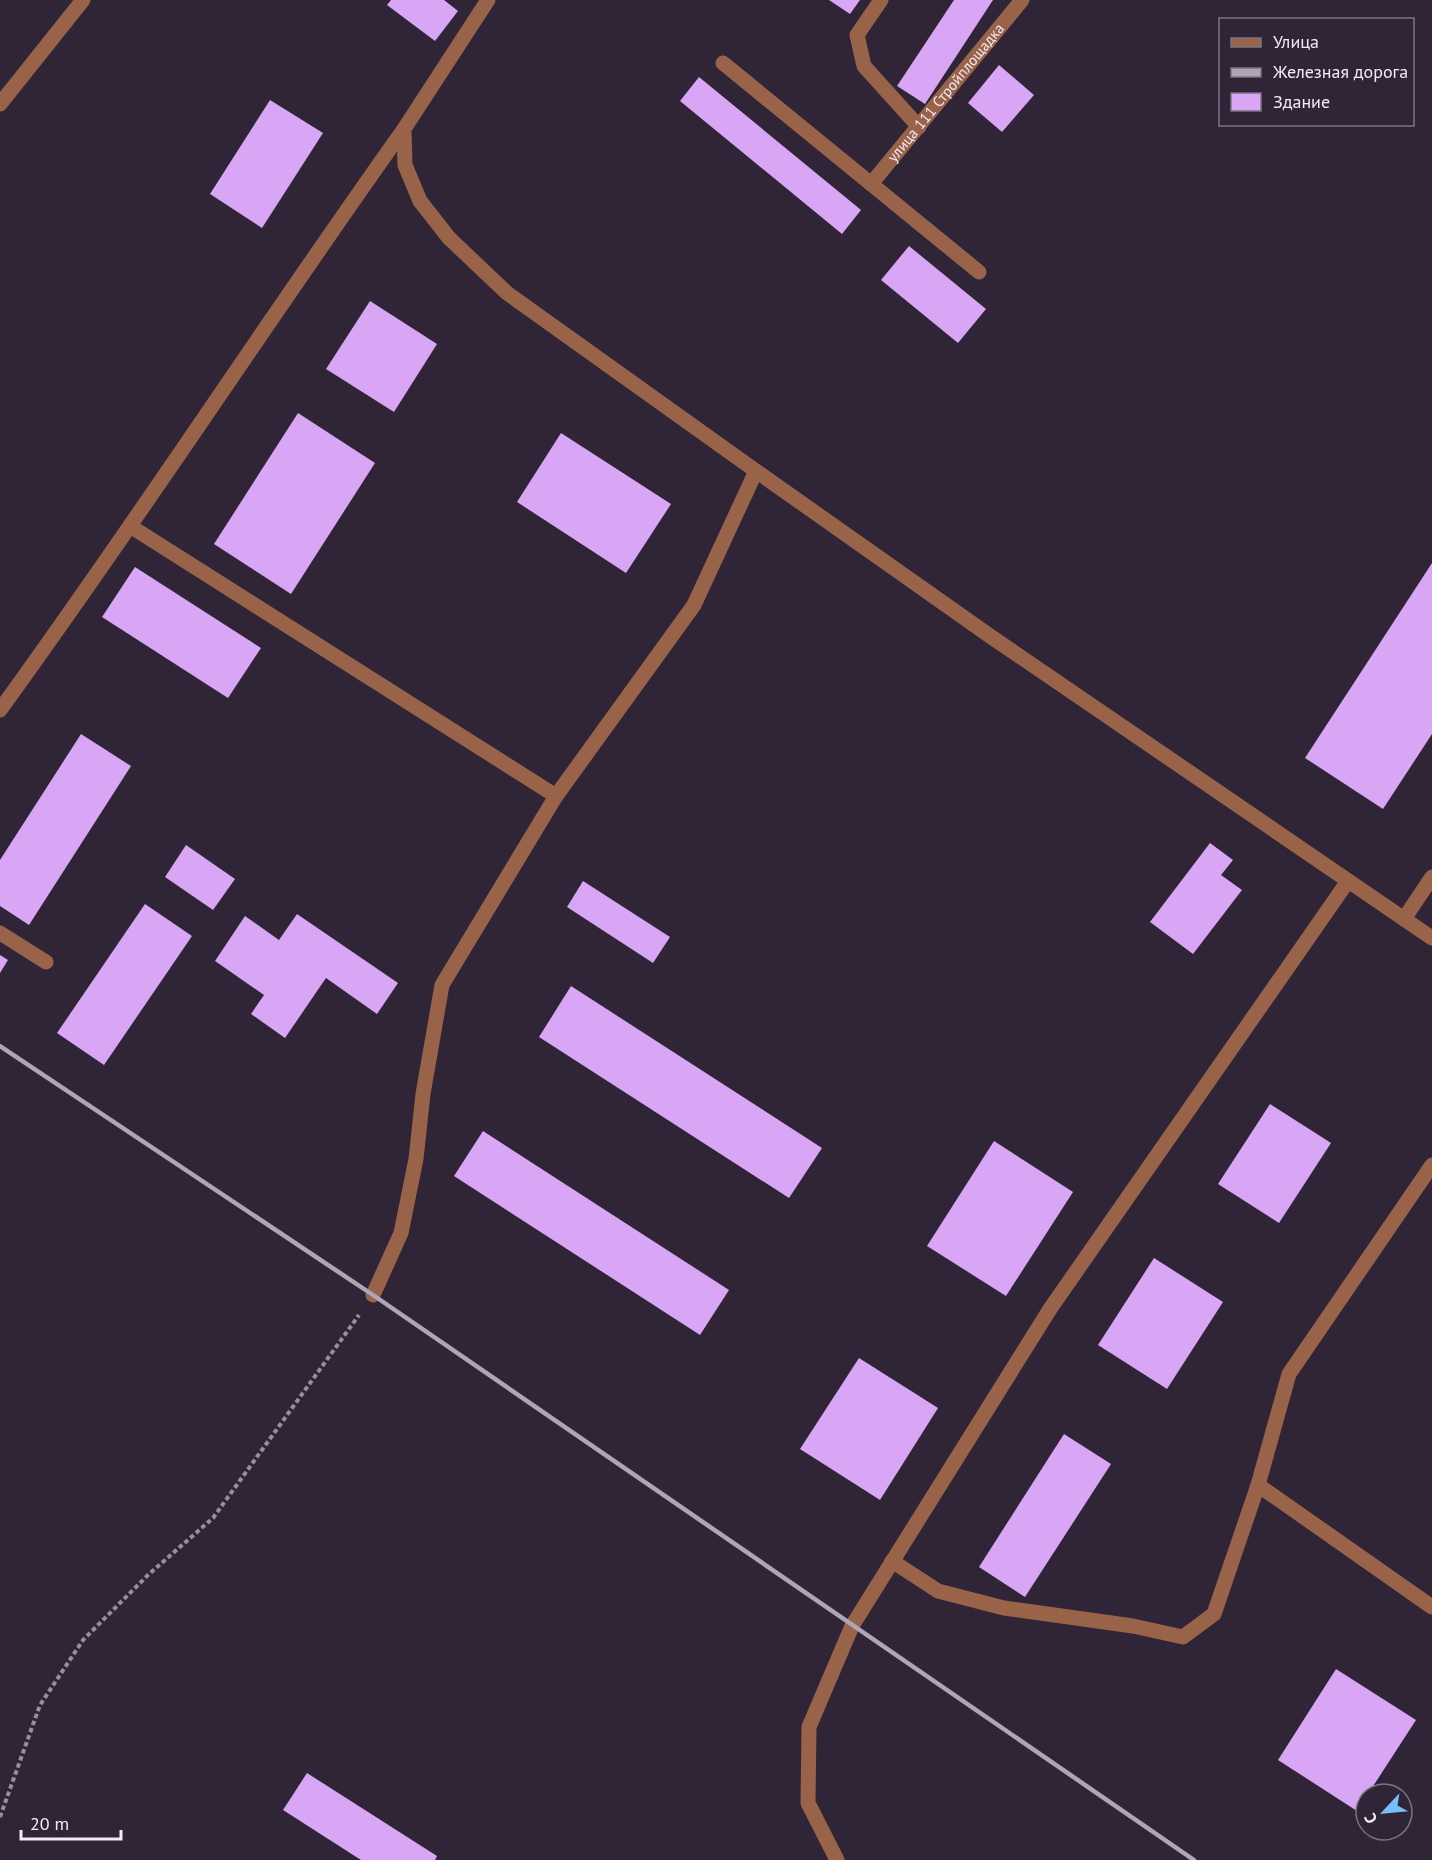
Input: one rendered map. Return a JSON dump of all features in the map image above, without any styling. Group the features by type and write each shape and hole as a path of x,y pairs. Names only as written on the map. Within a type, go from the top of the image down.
{"street":[{"path":"0,105 83,0"},
{"path":"0,710 79,602 329,234 404,129 488,0"},
{"path":"881,0 857,35 864,66 919,127"},
{"name":"улица 111 Стройплощадка","path":"871,184 1022,0"},
{"path":"723,63 979,272"},
{"path":"404,129 405,165 420,201 448,238 507,293 990,636 1432,938"},
{"path":"373,1295 401,1233 416,1159 423,1094 442,985 556,796 694,606 756,471"},
{"path":"130,526 556,796"},
{"path":"1404,919 1432,877"},
{"path":"837,1860 808,1803 809,1726 852,1626 1050,1309 1348,880"},
{"path":"0,933 46,962"},
{"path":"892,1560 938,1591 1004,1608 1133,1626 1183,1637 1214,1614 1258,1485 1289,1374 1432,1165"},
{"path":"1258,1485 1432,1607"}],"path":[{"path":"0,1817 40,1705 83,1640 148,1575 213,1518 373,1295"}],"building":[{"path":"391,0 444,0 458,11 435,41 387,5"},
{"path":"829,0 860,0 850,14"},
{"path":"954,0 993,0 925,104 897,86"},
{"path":"999,65 1034,95 1002,132 968,103"},
{"path":"699,77 861,210 842,234 680,101"},
{"path":"270,100 323,133 262,228 210,194"},
{"path":"909,246 986,309 958,343 881,280"},
{"path":"370,301 437,344 394,412 326,369"},
{"path":"298,413 375,463 291,594 214,544"},
{"path":"561,433 671,504 626,573 517,502"},
{"path":"1432,563 1432,734 1383,809 1305,758"},
{"path":"135,567 261,648 228,698 102,617"},
{"path":"81,734 131,766 29,925 0,906 0,860"},
{"path":"1210,843 1233,860 1221,875 1242,890 1193,954 1150,922"},
{"path":"186,845 235,879 213,910 165,877"},
{"path":"583,881 670,937 653,963 567,907"},
{"path":"145,904 192,936 104,1065 57,1033"},
{"path":"297,914 398,983 377,1014 326,978 285,1038 251,1014 264,995 215,961 245,916 279,940"},
{"path":"0,955 8,960 0,973"},
{"path":"571,986 822,1148 789,1198 539,1037"},
{"path":"1270,1104 1331,1143 1279,1223 1218,1184"},
{"path":"483,1131 729,1290 700,1335 454,1176"},
{"path":"994,1141 1073,1192 1006,1296 927,1246"},
{"path":"1154,1258 1223,1302 1167,1389 1098,1345"},
{"path":"859,1358 938,1408 880,1500 800,1449"},
{"path":"1064,1434 1111,1464 1025,1597 979,1567"},
{"path":"1336,1669 1416,1720 1376,1782 1354,1782 1354,1809 1278,1760"},
{"path":"307,1773 437,1856 435,1860 361,1860 283,1810"}],"railway":[{"path":"0,1046 373,1295 1194,1860"}]}
